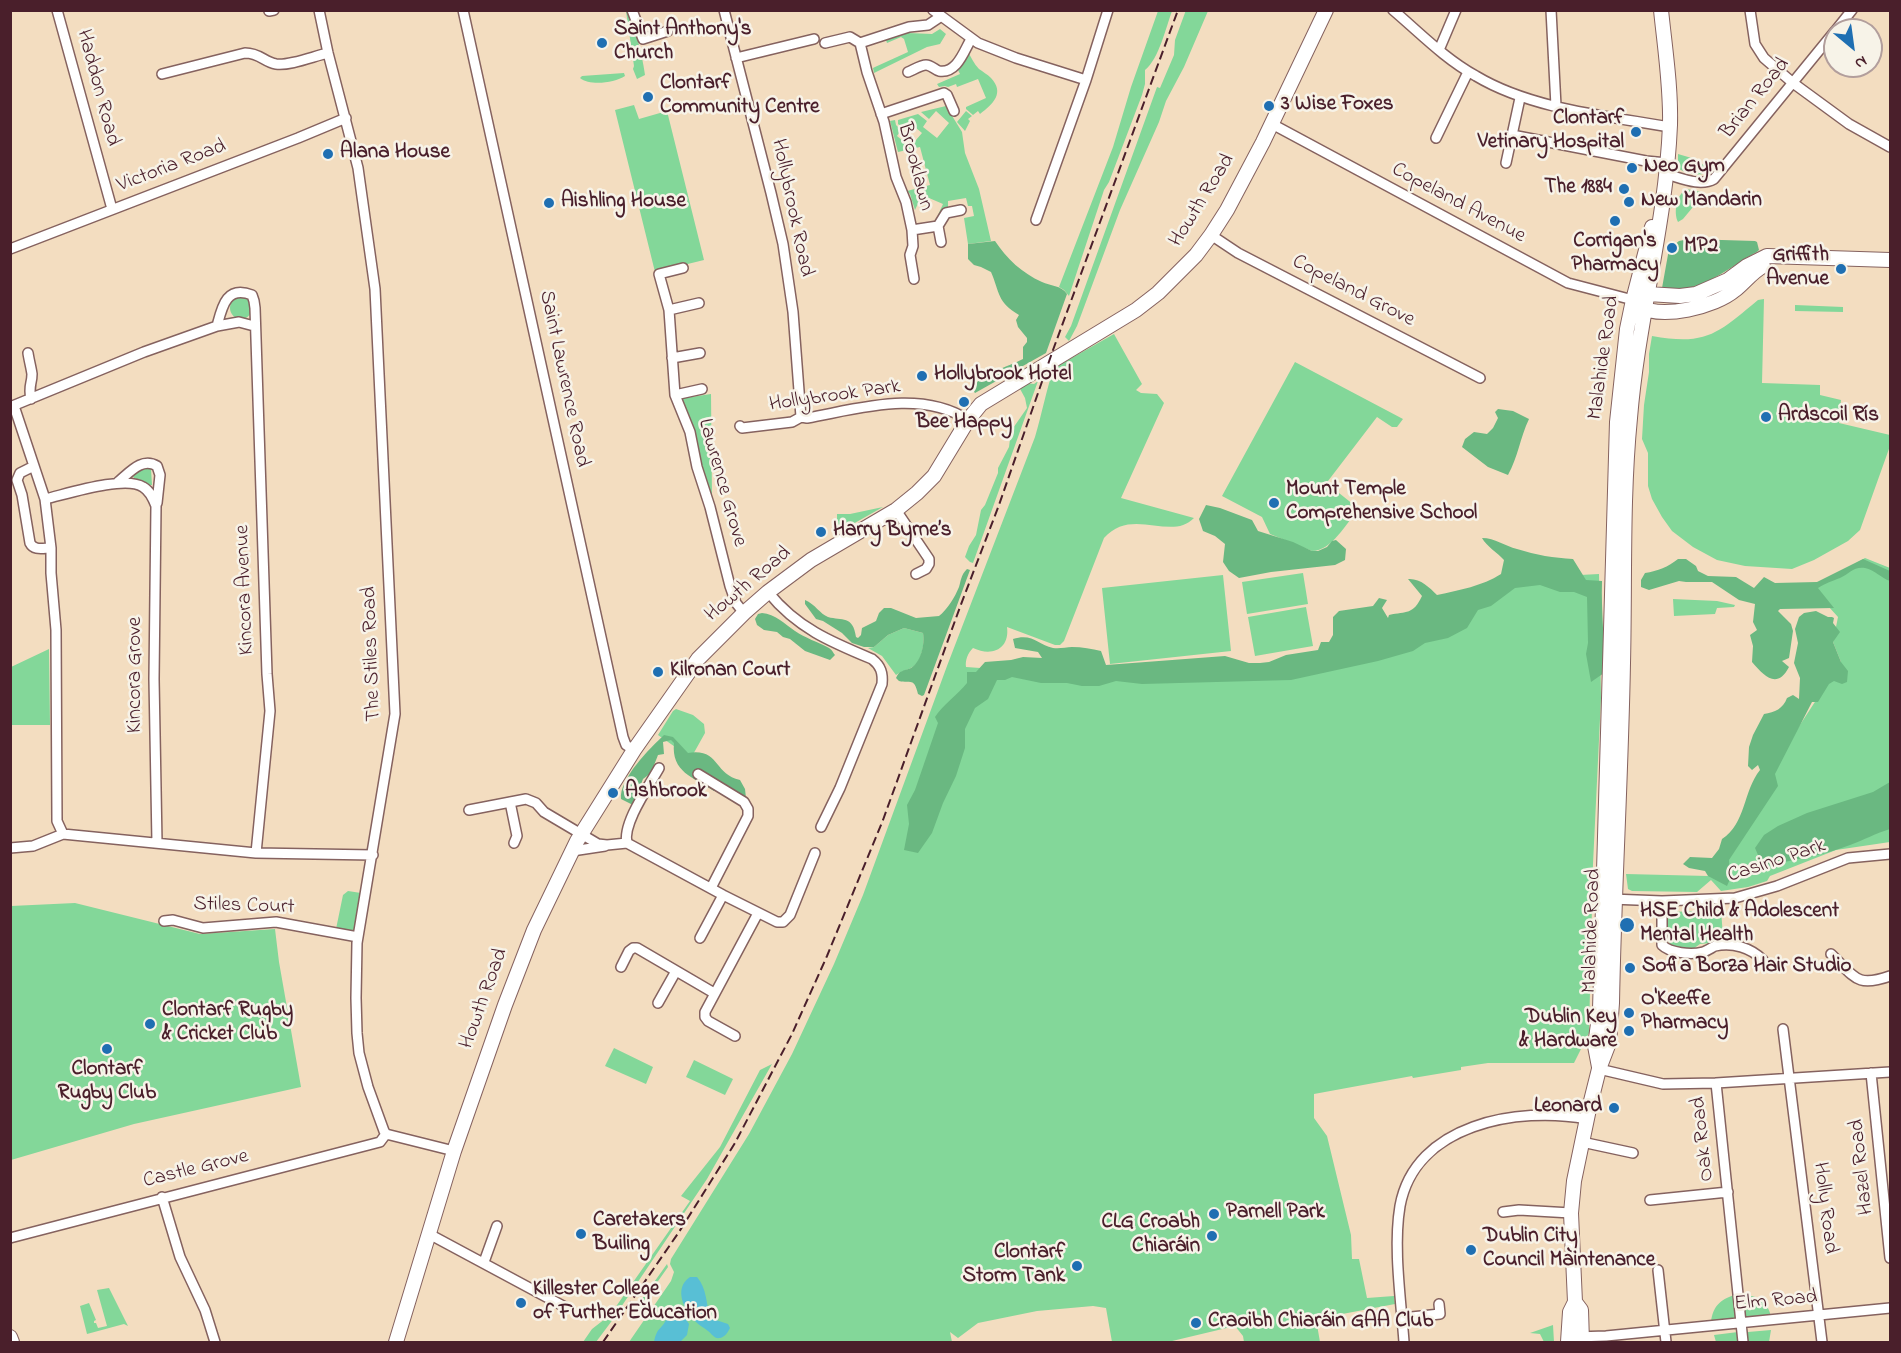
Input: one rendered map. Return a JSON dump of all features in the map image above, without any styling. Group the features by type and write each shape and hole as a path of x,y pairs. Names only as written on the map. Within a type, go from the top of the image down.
{"main road":[{"name":"Howth Road","path":"396,1342 454,1151 515,976 546,902 572,851 634,750 698,659 744,613 811,560 896,510 927,484 968,420 986,400 1142,306 1180,272 1211,235 1227,210 1272,124 1326,10"},
{"name":"Malahide Road","path":"1626,394 1658,244 1666,173 1670,100 1661,10"},
{"name":"Malahide Road","path":"1575,1340 1581,1310 1575,1302 1571,1213 1574,1181 1599,1069 1595,1046 1609,899 1619,544 1627,462 1627,329 1666,173"},
{"path":"1791,257 1758,269 1734,291 1719,301 1701,308 1667,311 1644,309 1633,300 1648,294 1680,296 1696,294 1728,280 1747,266 1767,256 1890,260"},
{"path":"1696,294 1701,308"},
{"path":"10,1337 12,1342"}],"street":[{"name":"Haddon Road","path":"57,10 112,209"},
{"name":"The Stiles Road","path":"319,10 358,168 375,289 395,714 358,938 356,998 359,1053 381,1127 386,1134"},
{"name":"Saint Lawrence Road","path":"463,10 623,737 626,745 634,750"},
{"path":"632,10 643,39 668,31"},
{"name":"Hollybrook Road","path":"724,10 783,244 793,312 801,417"},
{"path":"1036,220 1086,80 1108,10"},
{"path":"1393,10 1468,72 1520,98 1591,114 1670,127"},
{"path":"1439,50 1456,10"},
{"path":"1551,10 1556,106"},
{"path":"1750,10 1757,49 1764,58 1793,83 1849,124 1890,147"},
{"path":"825,43 850,37 860,43 909,27 928,26 937,14 970,39 1006,55 1086,80"},
{"path":"736,58 814,39"},
{"path":"908,72 924,65 942,71 949,69 958,62 970,39"},
{"name":"Brooklawn","path":"860,43 881,114 896,177 906,202 912,230 913,246 910,255 914,279"},
{"name":"Brian Road","path":"1512,135 1646,161 1666,173 1698,182 1709,182 1714,179 1823,47"},
{"path":"162,74 245,53 254,53 281,64 328,53"},
{"path":"1436,138 1468,72"},
{"name":"Brooklawn","path":"881,114 944,93 954,111"},
{"path":"1506,164 1520,98"},
{"name":"Victoria Road","path":"10,249 346,118"},
{"name":"Copeland Avenue","path":"1272,124 1568,283 1633,300"},
{"name":"Brooklawn","path":"941,242 938,226 946,213 961,210"},
{"name":"Brooklawn","path":"912,230 938,226"},
{"name":"Copeland Grove","path":"1211,235 1238,254 1480,378"},
{"name":"Lawrence Grove","path":"683,268 659,274 669,310 675,395 690,432 697,467 710,507 730,586 736,603 744,613"},
{"name":"Kincora Avenue","path":"217,326 226,300 231,295 242,293 252,295 270,711 256,853"},
{"path":"669,310 699,303"},
{"path":"63,834 57,818 56,641 51,548 45,499 12,406 144,352 217,326 239,322 254,326"},
{"path":"28,353 32,371 32,382 28,389 31,399"},
{"path":"672,358 700,353"},
{"name":"Lawrence Grove","path":"675,395 702,389"},
{"name":"Hollybrook Park","path":"740,426 742,428 792,422 801,417 807,418 903,403 942,407 968,420"},
{"name":"Kincora Grove","path":"118,482 143,463 151,462 157,466 160,475 156,506 154,679 157,843"},
{"path":"34,466 20,473 17,480 22,495 30,543 32,548 36,549 51,548"},
{"name":"Kincora Grove","path":"45,499 118,482 142,486 152,496 156,506"},
{"path":"896,510 929,559 926,569 916,574"},
{"path":"768,592 789,615 814,633 878,663 883,676 882,684 840,788 821,827"},
{"path":"627,843 625,836 627,830 659,768"},
{"path":"698,774 744,802 748,809 748,816 711,888"},
{"path":"469,810 526,799 598,844 607,845"},
{"path":"510,802 517,836 514,843"},
{"path":"10,848 33,846 63,834 256,853 373,855"},
{"path":"572,851 627,843 777,922 787,920 815,853"},
{"name":"Casino Park","path":"1609,899 1662,901 1735,898 1777,886 1848,858 1890,854"},
{"path":"700,938 723,895"},
{"path":"1662,901 1662,945 1667,949 1673,952 1704,952 1717,946 1734,946 1749,949 1763,960"},
{"path":"735,1036 708,1021 705,1012 758,913"},
{"name":"Stiles Court","path":"164,921 173,920 203,928 276,922 358,938"},
{"path":"621,967 629,951 637,948 714,993"},
{"path":"1831,954 1858,980 1871,982 1890,976"},
{"path":"658,1003 676,971"},
{"name":"Holly Road","path":"1783,1029 1822,1342"},
{"path":"1599,1069 1663,1084 1890,1072"},
{"name":"Hazel Road","path":"1871,1073 1890,1258"},
{"name":"Oak Road","path":"1716,1083 1743,1342"},
{"path":"1404,1342 1398,1247 1400,1204 1413,1172 1422,1160 1440,1144 1457,1134 1498,1120 1531,1115 1587,1119"},
{"path":"386,1134 454,1151"},
{"name":"Castle Grove","path":"10,1238 380,1142 386,1134"},
{"path":"1582,1142 1618,1155 1634,1153"},
{"name":"Oak Road","path":"1650,1200 1728,1192"},
{"path":"162,1197 180,1257 205,1310 215,1342"},
{"path":"1503,1212 1519,1210 1571,1213"},
{"path":"484,1262 497,1226"},
{"path":"429,1234 565,1306"},
{"path":"1658,1270 1666,1342"},
{"path":"1402,1318 1440,1314 1439,1304"},
{"name":"Elm Road","path":"1575,1340 1606,1339 1665,1330 1890,1308"}],"green space":[{"path":"1186,10 1208,11 1184,67 1166,101 1120,210 1077,326 1069,341 1065,337 1071,326 1157,87 1160,88 1174,55 1175,40"},
{"path":"626,11 634,27 644,67 645,75 637,79 633,69"},
{"path":"1158,11 1172,11 1158,51 1145,70 1142,95 1104,190 1069,296 1059,287 1113,147"},
{"path":"940,29 946,34 940,44 927,47 874,73 873,68 908,52 904,39 901,37 887,43 886,40 908,33 932,34"},
{"path":"968,52 977,67 991,78 997,89 996,98 989,106 980,114 978,111 973,115 966,107 986,98 978,79 957,87 956,84 939,87 937,84 960,74 957,68"},
{"path":"624,73 625,76 602,83 580,78 582,76"},
{"path":"634,105 639,119 667,111 704,260 655,272 615,110"},
{"path":"946,106 962,132 965,153 979,189 991,241 968,244 964,218 974,216 972,206 968,206 966,198 948,201 948,207 938,215 943,204 922,195 915,210 907,191 930,185 920,147 898,152 890,121 895,120 901,130 897,136 910,147 922,133 909,122 903,128 898,124 898,120 918,114 927,121 923,127 937,138 949,123 936,111 929,119 921,112"},
{"path":"966,111 972,116 968,119 970,121 965,131 957,122"},
{"path":"1678,154 1695,159 1712,171 1699,175 1690,174 1678,168"},
{"path":"1687,189 1701,192 1703,195 1678,222 1677,203 1681,194"},
{"path":"1689,239 1755,241 1759,250 1725,272 1695,286 1684,289 1662,288 1669,249 1679,241"},
{"path":"995,241 1010,260 1022,270 1042,282 1062,289 1067,294 1046,353 975,393 972,389 980,379 1023,359 1023,347 1027,342 1027,338 1018,327 1016,320 1019,315 1003,301 991,272 974,265 968,259 968,244"},
{"path":"241,297 249,300 252,308 249,316 241,319 233,316 230,308 233,300"},
{"name":"Ardscoil Rís","path":"1764,299 1762,383 1820,385 1820,395 1841,400 1839,423 1890,435 1890,446 1860,530 1848,541 1792,569 1745,566 1717,560 1693,547 1672,531 1652,499 1648,486 1648,453 1642,439 1652,336 1671,339 1699,338 1721,329 1758,300"},
{"path":"1795,305 1843,307 1843,312 1795,311"},
{"path":"1114,334 1142,384 1136,390 1141,393 1157,394 1164,403 1121,498 1194,518 1174,527 1139,524 1115,529 1104,538 1064,641 1060,645 1007,627 1006,641 1003,646 987,652 973,648 967,657 966,667 1037,672 1253,670 1341,654 1515,586 1599,574 1601,698 1593,864 1589,1033 1574,1063 1488,1063 1461,1067 1461,1070 1413,1078 1412,1076 1314,1094 1314,1118 1327,1136 1351,1235 1352,1259 1359,1259 1367,1298 1394,1296 1395,1304 1316,1319 1320,1342 1244,1342 1243,1336 1235,1326 1168,1342 1112,1342 1106,1308 1093,1306 1037,1311 978,1323 958,1338 950,1332 952,1342 629,1342 671,1281 674,1272 670,1264 671,1259 749,1134 792,1054 834,964 863,895 947,666 1035,437 1054,368"},
{"path":"1295,362 1403,419 1397,427 1392,427 1377,417 1328,481 1329,485 1359,509 1332,541 1319,550 1312,551 1270,534 1262,517 1222,496"},
{"path":"1038,381 973,563 970,562 965,557 976,535 981,510 1009,447 1011,431 1027,408 1019,387"},
{"path":"711,394 712,500 681,401 684,398"},
{"path":"1498,409 1513,411 1529,419 1508,475 1488,467 1462,447 1465,439 1474,432 1487,434 1493,428 1498,418 1495,412"},
{"path":"147,467 151,469 152,485 133,476"},
{"path":"1206,505 1252,520 1258,531 1293,542 1312,551 1327,547 1336,540 1346,549 1345,560 1335,565 1239,578 1229,571 1223,562 1225,544 1215,536 1203,531 1199,519"},
{"path":"883,507 837,533 837,514 850,514"},
{"path":"1482,538 1531,553 1573,559 1586,580 1602,581 1604,673 1591,682 1586,654 1588,643 1587,597 1574,592 1560,592 1540,585 1515,588 1491,606 1478,610 1467,628 1448,638 1425,643 1413,651 1378,661 1291,680 1142,684 1116,681 1099,686 1082,686 1067,683 1041,683 1012,677 997,680 988,699 975,708 965,729 965,748 932,833 918,853 904,850 909,824 907,805 915,790 938,723 935,717 967,683 967,672 976,672 985,662 1023,657 1042,658 1038,652 1015,648 1013,639 1026,637 1053,648 1076,647 1101,651 1106,665 1225,656 1249,663 1269,662 1286,655 1318,650 1321,642 1329,642 1333,635 1333,617 1339,611 1373,606 1379,598 1387,600 1382,608 1388,618 1389,615 1412,609 1422,596 1408,579 1420,582 1437,595 1478,585 1501,574 1504,560"},
{"path":"1865,558 1890,568 1890,842 1836,850 1770,876 1767,881 1748,887 1721,891 1711,880 1697,892 1632,891 1628,889 1626,874 1708,876 1762,783 1841,662 1833,642 1838,617 1810,586"},
{"path":"1678,559 1686,559 1696,566 1698,571 1708,576 1736,577 1754,588 1764,577 1775,583 1817,582 1863,559 1890,571 1890,581 1869,569 1858,568 1818,588 1834,608 1780,609 1778,611 1791,624 1793,631 1789,658 1782,661 1789,667 1780,678 1775,679 1766,676 1752,662 1753,646 1750,635 1757,630 1753,622 1755,604 1739,600 1712,582 1679,581 1649,590 1641,587 1641,580 1645,573 1663,568"},
{"path":"967,569 970,570 922,696 918,694 912,682 899,681 896,678 900,672 911,668 920,657 923,633 904,628 888,635 874,647 864,647 852,643 842,633 816,619 805,604 805,600 828,617 850,622 858,638 862,628 876,621 884,608 891,608 916,618 939,616 953,599 962,575"},
{"path":"1303,573 1308,604 1247,614 1242,582"},
{"path":"1223,575 1231,651 1110,664 1102,588"},
{"path":"1673,599 1717,601 1735,605 1734,607 1717,608 1715,614 1674,616"},
{"path":"1306,607 1313,646 1255,656 1248,617"},
{"path":"1816,611 1834,618 1833,623 1840,632 1833,642 1841,662 1848,671 1847,682 1842,684 1834,681 1829,684 1818,702 1812,702 1775,774 1778,786 1729,860 1730,879 1727,886 1708,876 1705,871 1689,868 1683,864 1690,857 1712,858 1719,849 1722,839 1736,825 1754,778 1760,770 1758,765 1752,770 1748,766 1749,747 1753,735 1764,714 1778,709 1787,698 1793,695 1799,699 1800,678 1794,663 1798,643 1795,629 1799,617 1804,613"},
{"path":"758,614 776,617 799,633 829,648 835,655 830,660 805,651 777,632 764,630 757,625 755,619"},
{"path":"904,628 923,633 923,646 917,663 896,675 882,656 868,648 874,647 888,635"},
{"path":"49,649 50,725 11,725 11,667"},
{"path":"676,709 693,715 704,724 705,733 691,758 658,735"},
{"path":"664,735 673,737 688,753 706,754 725,773 740,780 745,789 746,798 728,788 714,791 685,773 676,761 674,743 671,740 663,742 664,754 658,755 651,773 643,779 633,805 621,799 630,773"},
{"path":"1890,782 1890,829 1840,849 1799,859 1767,865 1758,855 1755,848 1764,835 1778,826 1807,813 1873,792"},
{"path":"348,891 361,893 354,932 336,929 343,895"},
{"name":"Clontarf Rugby & Cricket Club","path":"75,903 200,934 275,929 301,1087 134,1124 11,1160 11,906"},
{"path":"1721,910 1723,936 1711,937 1711,943 1700,944 1693,949 1672,947 1666,937 1665,918 1670,912"},
{"path":"614,1048 653,1067 646,1084 605,1066"},
{"path":"694,1060 733,1079 725,1095 686,1077"},
{"path":"772,1064 707,1179 611,1322 596,1342 583,1342 592,1329 610,1315 690,1201 681,1196 720,1147 760,1070"},
{"path":"667,1264 668,1267 639,1308 637,1306"},
{"path":"109,1288 128,1326 124,1324 87,1334 80,1306 89,1303 96,1320 94,1323 98,1328 107,1326 97,1290"},
{"path":"1734,1295 1736,1319 1711,1322 1718,1304"},
{"path":"1742,1295 1753,1296 1761,1300 1767,1306 1771,1316 1745,1319"},
{"path":"1553,1325 1554,1342 1544,1342 1540,1334 1530,1333"},
{"path":"1771,1330 1769,1342 1748,1342 1748,1332"},
{"path":"1738,1332 1739,1342 1716,1342 1714,1335"}],"water":[{"path":"690,1277 697,1277 703,1286 710,1318 728,1324 730,1328 723,1337 715,1337 696,1322 684,1306 682,1287"},
{"path":"674,1306 678,1307 689,1324 687,1335 680,1342 654,1342 658,1331"}],"railway":[{"path":"603,1342 679,1232 735,1143 792,1034 827,956 883,820 1178,10"}],"place":[{"name":"Saint Anthony's Church","path":"602,43"},
{"name":"Clontarf Community Centre","path":"648,97"},
{"name":"3 Wise Foxes","path":"1269,106"},
{"name":"Clontarf Vetinary Hospital","path":"1636,132"},
{"name":"Alana House","path":"328,154"},
{"name":"Neo Gym","path":"1632,168"},
{"name":"The 1884","path":"1624,189"},
{"name":"New Mandarin","path":"1629,202"},
{"name":"Aishling House","path":"549,203"},
{"name":"Corrigan's Pharmacy","path":"1615,221"},
{"name":"MP2","path":"1672,248"},
{"name":"Griffith Avenue","path":"1841,269"},
{"name":"Hollybrook Hotel","path":"922,376"},
{"name":"Bee Happy","path":"964,402"},
{"name":"Ardscoil Rís","path":"1766,417"},
{"name":"Mount Temple Comprehensive School","path":"1274,503"},
{"name":"Harry Byrne’s","path":"821,532"},
{"name":"Kilronan Court","path":"658,672"},
{"name":"Ashbrook","path":"613,793"},
{"name":"HSE Child & Adolescent Mental Health","path":"1627,925"},
{"name":"Sofia Borza Hair Studio","path":"1630,968"},
{"name":"O'Keeffe Pharmacy","path":"1629,1013"},
{"name":"Clontarf Rugby & Cricket Club","path":"150,1024"},
{"name":"Dublin Key & Hardware","path":"1629,1031"},
{"name":"Clontarf Rugby Club","path":"107,1049"},
{"name":"Leonard","path":"1614,1108"},
{"name":"Parnell Park","path":"1214,1214"},
{"name":"Caretakers Builing","path":"581,1234"},
{"name":"CLG Croabh Chiaráin","path":"1212,1236"},
{"name":"Dublin City Council Maintenance","path":"1471,1250"},
{"name":"Clontarf Storm Tank","path":"1077,1266"},
{"name":"Killester College of Further Education","path":"521,1303"},
{"name":"Craoibh Chiaráin GAA Club","path":"1196,1323"}]}
